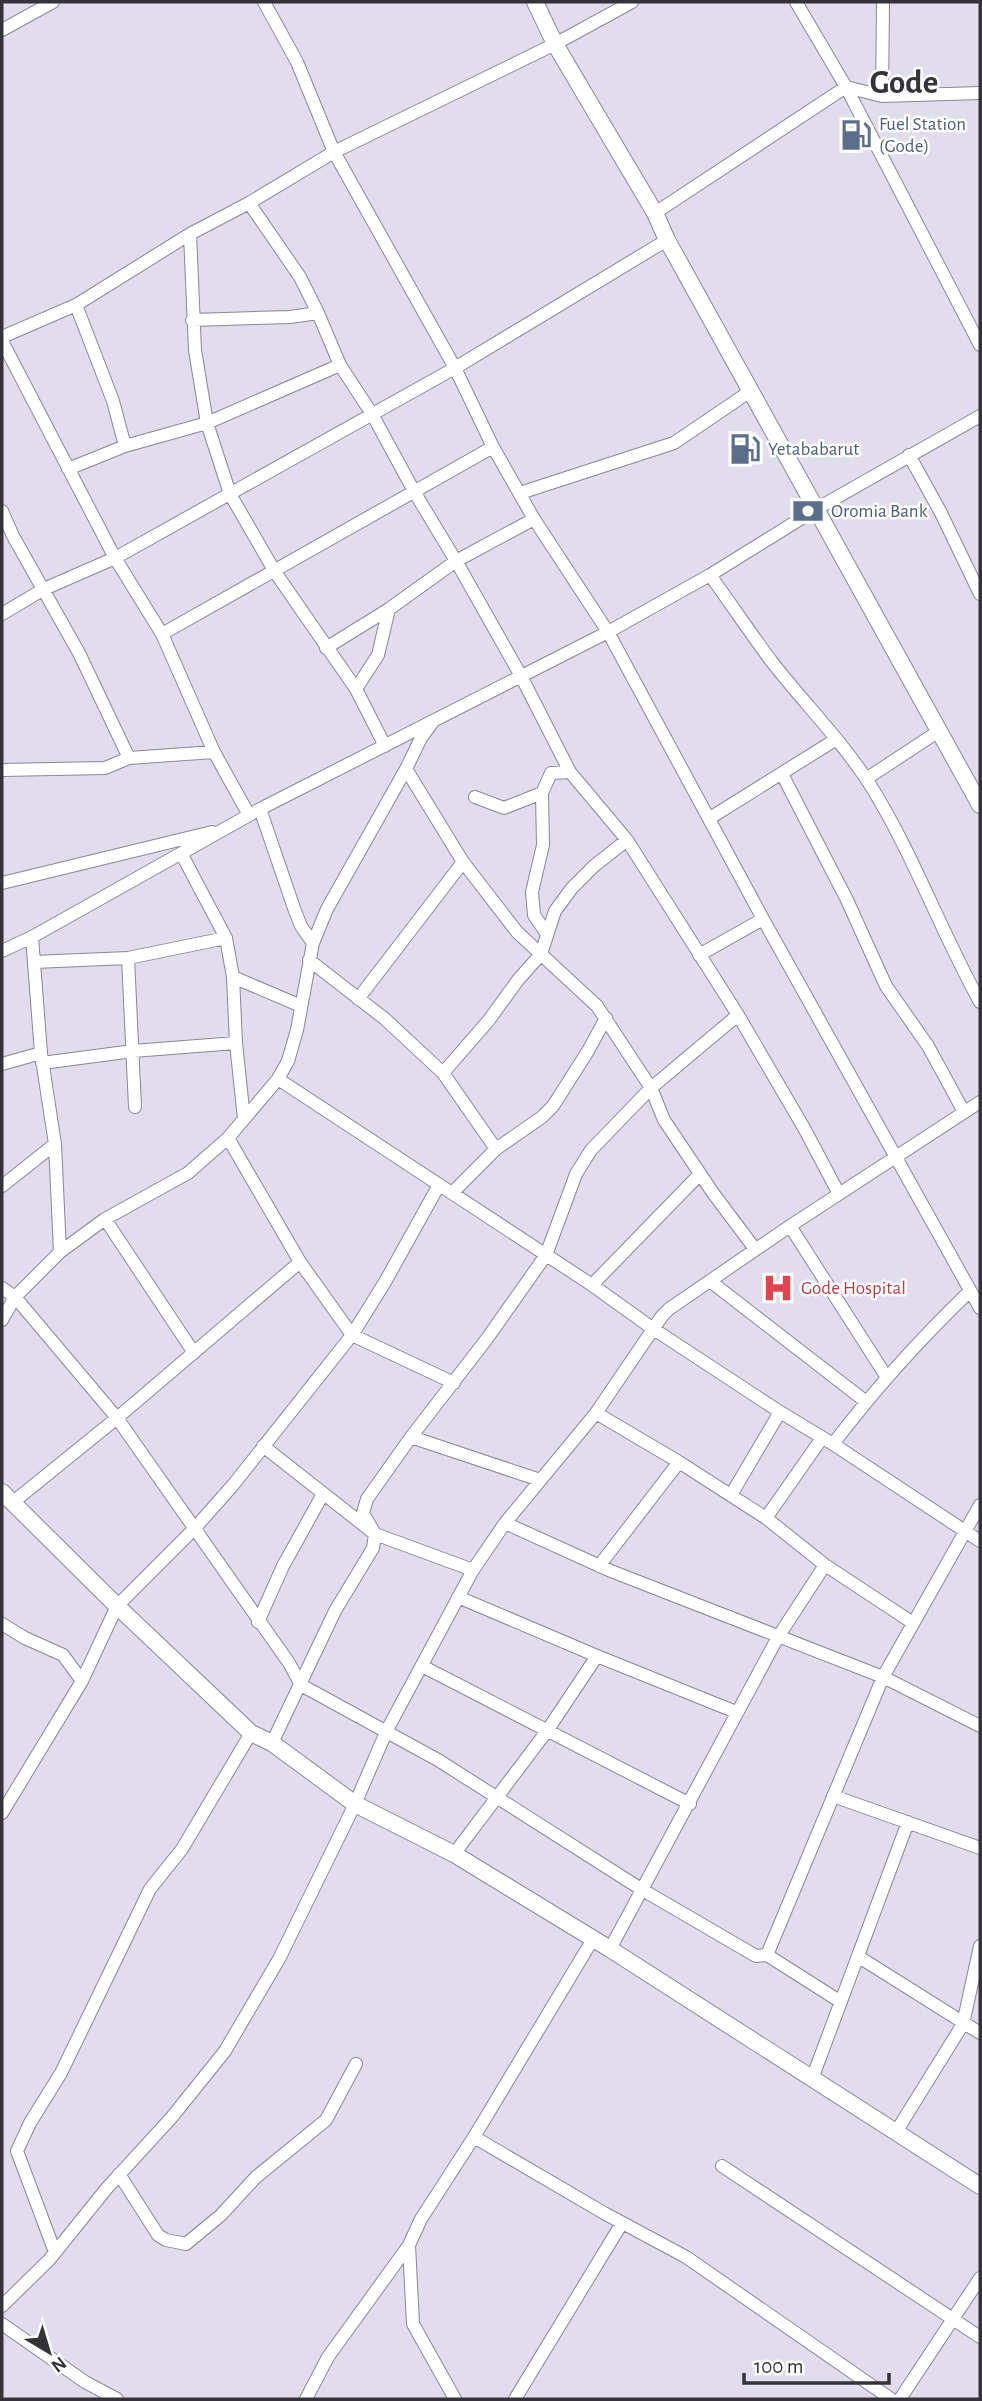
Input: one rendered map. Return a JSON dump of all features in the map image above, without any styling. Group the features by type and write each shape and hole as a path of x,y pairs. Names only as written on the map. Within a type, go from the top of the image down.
{"street":[{"path":"2,30 53,2"},
{"path":"264,2 297,62 334,152 455,368 494,447 534,519 608,632 980,1308"},
{"path":"534,2 555,44 655,212 667,240 818,508 980,805"},
{"path":"313,943 301,926 255,812 215,752 162,634 115,558 2,339 76,304 190,234 249,203 334,152 555,44 632,2"},
{"path":"796,2 846,87 980,345"},
{"path":"882,96 883,2"},
{"path":"655,212 846,87 882,96 980,93"},
{"path":"249,203 300,277 340,365 372,414 521,676 570,772 627,841 738,1015 839,1194"},
{"path":"190,234 192,320 207,423 230,494 275,572 356,689 385,746"},
{"path":"2,614 44,589 115,558 455,368 667,240"},
{"path":"76,304 113,401 125,446"},
{"path":"192,320 290,317 318,313"},
{"path":"68,469 125,446 207,423 340,365"},
{"path":"520,493 674,443 752,390"},
{"path":"2,951 32,937 255,812 608,632 710,575 818,508 980,415"},
{"path":"162,634 494,447"},
{"path":"909,455 941,513 980,594"},
{"path":"2,511 7,537 44,589 79,653 129,758"},
{"path":"326,648 456,561 534,519"},
{"path":"710,575 772,662 866,779 911,857 955,956 980,1002"},
{"path":"356,689 378,655 388,609"},
{"path":"2,1320 15,1297 60,1252 105,1219 188,1173 229,1138 278,1079 291,1051 313,943 327,909 421,738 435,720"},
{"path":"866,779 939,731"},
{"path":"710,818 835,740"},
{"path":"2,770 105,768 129,758 215,752"},
{"path":"406,769 463,862 517,932 597,1006 606,1018 651,1088 664,1119 755,1249"},
{"path":"547,934 534,915 532,892 543,845 542,793 551,773 570,772"},
{"path":"782,774 847,900 886,986 928,1046 964,1112"},
{"path":"475,797 504,808 542,793"},
{"path":"2,883 229,828"},
{"path":"443,1073 541,954 555,911 572,888 594,866 627,841"},
{"path":"181,853 226,938 233,976 236,1043 244,1119"},
{"path":"358,999 463,862"},
{"path":"699,955 764,919"},
{"path":"32,937 41,1058 55,1144 60,1252"},
{"path":"34,962 128,958 226,938"},
{"path":"128,958 135,1107"},
{"path":"309,960 443,1073 496,1149"},
{"path":"233,976 301,1006"},
{"path":"272,1743 335,1611 373,1548 375,1534 363,1513 363,1507 411,1437 454,1383 546,1255 576,1174 591,1150 651,1088 738,1015"},
{"path":"452,1193 496,1149 542,1117 553,1106 589,1051 606,1018"},
{"path":"2,1064 41,1058 236,1043"},
{"path":"278,1079 592,1285 652,1328 980,1541"},
{"path":"2,2306 49,2260 225,2051 279,1959 355,1804 387,1730 473,1570 505,1523 596,1413 652,1328 669,1309 755,1249 980,1102"},
{"path":"229,1138 300,1262 352,1335 454,1383"},
{"path":"2,1186 55,1144"},
{"path":"592,1285 700,1174"},
{"path":"2,1813 82,1681 117,1606 195,1528 352,1335 439,1185"},
{"path":"105,1219 194,1353"},
{"path":"790,1226 886,1376"},
{"path":"300,1262 117,1418 7,1497 251,1733 272,1743 355,1804 454,1854 610,1949 980,2186"},
{"path":"709,1281 865,1401"},
{"path":"2,1288 15,1297 117,1418 301,1685 387,1730 641,1889 757,1955 767,1955 841,2002"},
{"path":"766,1518 827,1441 928,1331 970,1292"},
{"path":"731,1495 780,1412"},
{"path":"596,1413 766,1518 825,1566 913,1623"},
{"path":"411,1437 540,1480"},
{"path":"263,1447 375,1534 473,1570"},
{"path":"599,1566 679,1462"},
{"path":"258,1622 283,1566 323,1494"},
{"path":"767,1955 883,1677 980,1505"},
{"path":"505,1523 599,1566 883,1677 980,1726"},
{"path":"610,1949 778,1637 825,1566"},
{"path":"458,1597 736,1712"},
{"path":"2,1624 62,1655 82,1681"},
{"path":"454,1854 547,1731 597,1656"},
{"path":"422,1666 690,1804"},
{"path":"53,2247 17,2151 30,2123 61,2073 150,1889 182,1849 251,1733"},
{"path":"833,1796 980,1848"},
{"path":"812,2079 908,1822"},
{"path":"306,2399 328,2357 409,2245 421,2219 474,2137 593,1939"},
{"path":"896,2132 962,2024 980,1946"},
{"path":"859,1957 980,2033"},
{"path":"119,2175 158,2235 166,2240 186,2244 221,2215 256,2176 326,2120 356,2064"},
{"path":"474,2137 686,2257 891,2399"},
{"path":"722,2166 980,2337"},
{"path":"515,2399 622,2223"},
{"path":"409,2245 413,2324 455,2399"},
{"path":"900,2399 980,2278"},
{"path":"2,2324 85,2382 117,2399"}],"place":[{"name":"Fuel Station (Gode)","path":"856,135"},
{"name":"Yetababarut","path":"745,449"},
{"name":"Oromia Bank","path":"808,511"},
{"name":"Gode Hospital","path":"778,1288"}],"district":[{"name":"Gode","path":"904,83"}]}
